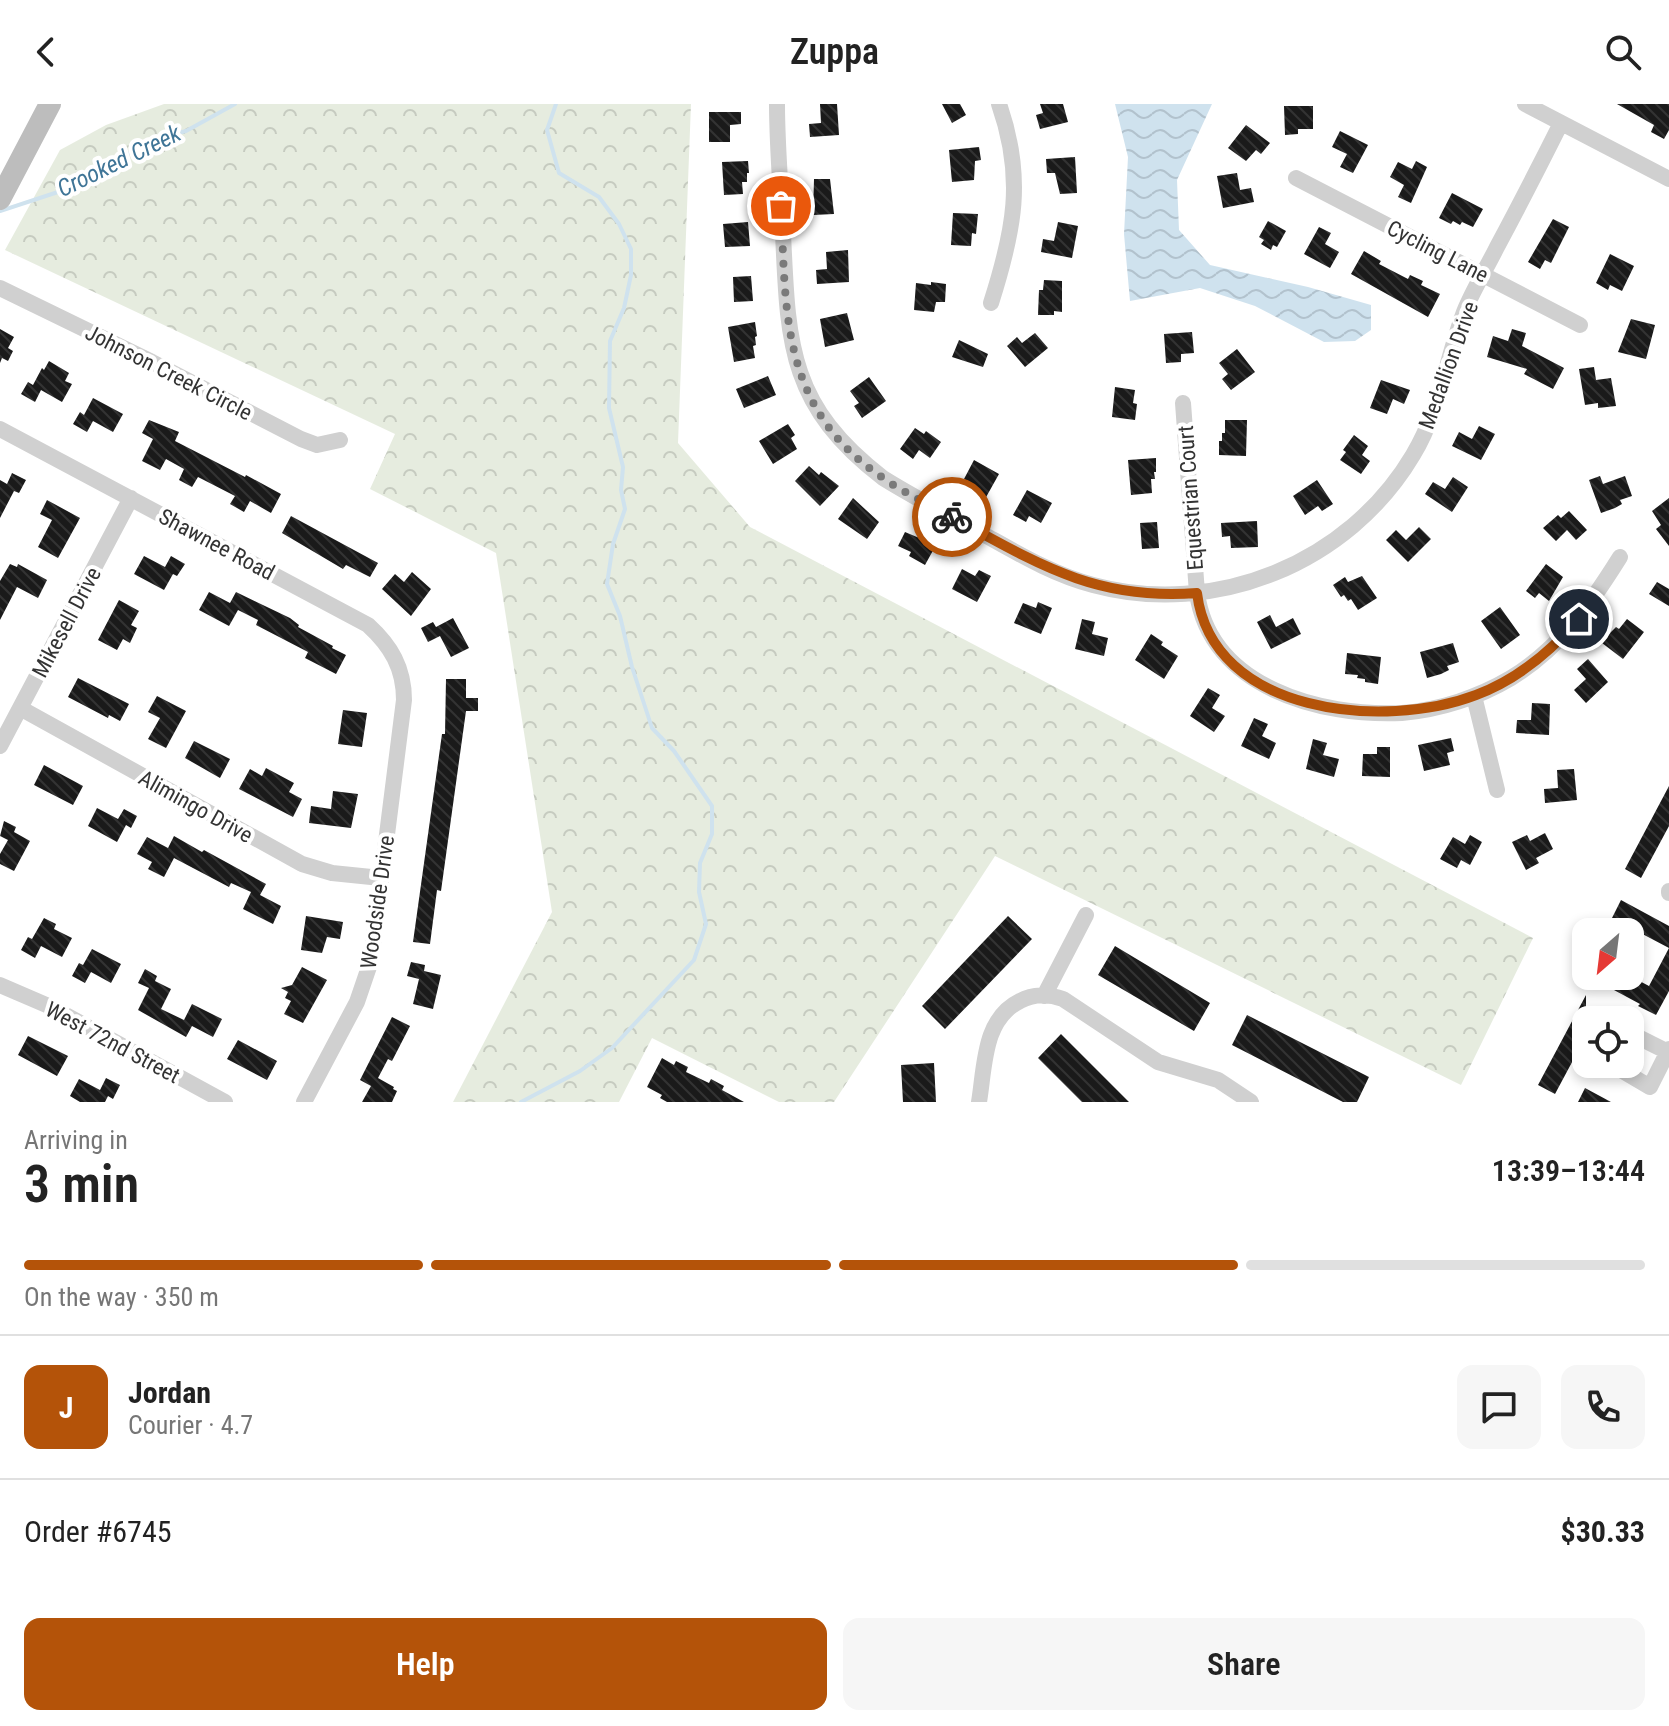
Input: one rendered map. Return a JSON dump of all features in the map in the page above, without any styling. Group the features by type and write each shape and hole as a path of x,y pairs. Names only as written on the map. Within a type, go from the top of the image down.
{"main road":[{"path":"0,199 50,104"}],"street":[{"name":"Medallion Drive","path":"777,104 787,318 792,351 815,405 844,445 861,462 900,488 1036,563 1093,585 1134,593 1197,593 1241,585 1295,564 1343,534 1376,503 1397,479 1424,435 1465,312 1561,123"},
{"path":"991,303 1009,245 1015,194 1011,144 999,104"},
{"path":"1525,104 1669,179"},
{"name":"Cycling Lane","path":"1296,178 1580,325"},
{"name":"Johnson Creek Circle","path":"0,288 301,439 317,445 340,440"},
{"name":"Equestrian Court","path":"1183,403 1197,593 1207,629 1221,651 1243,672 1283,694 1320,706 1372,713 1430,709 1474,696 1521,672 1561,639 1583,614 1620,557"},
{"name":"Shawnee Road","path":"0,429 368,625 386,642 397,660 404,689"},
{"name":"Mikesell Drive","path":"0,746 131,498"},
{"name":"Woodside Drive","path":"304,1102 363,987 371,961 404,689"},
{"path":"1474,696 1497,790"},
{"name":"Alimingo Drive","path":"20,708 302,864 332,873 381,878"},
{"path":"1044,996 1086,915"},
{"name":"West 72nd Street","path":"0,985 51,1007 225,1102"},
{"path":"979,1102 988,1043 994,1026 1005,1011 1027,997 1044,996 1063,999 1158,1062 1218,1080 1251,1102"},
{"path":"1635,1078 1650,1087 1668,1050 1644,1039"}],"green space":[{"path":"164,104 691,104 678,443 750,527 1533,938 1461,1085 995,856 834,1102 779,1102 652,1038 619,1102 453,1102 552,912 496,553 370,489 395,434 5,250 60,150 106,125"}],"water":[{"path":"1115,104 1212,104 1177,180 1179,230 1210,265 1371,305 1371,330 1355,341 1324,342 1255,306 1200,288 1130,301 1124,234 1128,157"}],"building":[{"path":"820,104 837,104 839,135 810,137 809,124 821,123"},
{"path":"942,104 960,104 966,115 952,123"},
{"path":"1040,104 1063,104 1068,122 1040,129 1036,115 1043,113"},
{"path":"1617,104 1669,104 1669,130 1664,139 1651,132 1654,125"},
{"path":"1284,106 1313,106 1313,129 1298,129 1298,134 1285,135"},
{"path":"709,112 741,112 741,124 730,125 730,142 709,142"},
{"path":"1246,125 1270,143 1261,154 1256,150 1246,161 1228,148"},
{"path":"1340,131 1368,145 1353,173 1340,167 1347,154 1332,147"},
{"path":"979,147 981,160 975,161 974,180 952,182 949,150"},
{"path":"1075,157 1077,193 1060,194 1055,173 1047,173 1046,159"},
{"path":"748,161 747,182 742,182 743,194 724,195 722,162"},
{"path":"1416,161 1427,167 1411,203 1398,197 1404,185 1390,177 1398,162 1412,169"},
{"path":"1237,173 1240,190 1251,188 1254,202 1223,208 1217,176"},
{"path":"814,179 830,179 834,214 813,215"},
{"path":"1452,193 1483,209 1473,227 1462,222 1460,225 1453,221 1451,224 1439,218"},
{"path":"953,213 978,214 971,246 951,245"},
{"path":"1553,219 1569,227 1551,263 1545,260 1540,269 1528,262"},
{"path":"1268,221 1286,231 1277,247 1273,245 1271,250 1261,244 1264,240 1259,237"},
{"path":"748,222 750,246 725,247 723,224"},
{"path":"1058,222 1078,226 1072,258 1041,252 1043,239 1054,241"},
{"path":"1319,227 1331,233 1325,244 1339,252 1330,268 1304,254"},
{"path":"848,250 849,282 817,284 816,270 827,269 826,252"},
{"path":"1364,251 1381,261 1379,264 1408,279 1410,275 1423,281 1421,285 1440,294 1428,317 1351,274"},
{"path":"1610,254 1634,266 1622,291 1610,285 1608,290 1596,283"},
{"path":"751,276 753,301 734,302 733,277"},
{"path":"1044,280 1062,281 1062,312 1038,315 1039,290 1043,290"},
{"path":"931,282 946,284 945,302 936,302 934,312 914,310 916,283 931,285"},
{"path":"847,313 854,340 825,347 820,319"},
{"path":"1631,319 1655,325 1646,359 1618,352"},
{"path":"755,322 755,358 734,362 728,327"},
{"path":"0,329 14,337 8,348 13,351 8,361 2,358 0,363"},
{"path":"1512,329 1526,333 1522,346 1564,368 1553,389 1524,374 1527,369 1487,357 1493,336 1508,341"},
{"path":"1192,332 1194,353 1181,354 1181,362 1166,363 1164,334"},
{"path":"1035,333 1048,348 1025,367 1007,346 1017,337 1022,343"},
{"path":"959,340 988,354 983,367 952,357"},
{"path":"1237,349 1255,372 1231,390 1222,379 1228,374 1219,363"},
{"path":"49,361 69,373 65,381 72,384 62,402 41,390 35,402 21,394 28,382 33,385"},
{"path":"1594,367 1596,380 1611,378 1616,406 1598,408 1598,403 1585,405 1579,369"},
{"path":"768,376 776,395 744,408 736,389"},
{"path":"869,377 886,401 862,418 854,406 859,403 850,391"},
{"path":"1381,380 1410,390 1404,404 1393,399 1387,414 1370,408"},
{"path":"1115,387 1135,390 1135,420 1112,417"},
{"path":"93,398 123,414 113,432 93,421 87,432 73,424 80,412 84,415"},
{"path":"149,420 179,432 175,441 281,494 271,513 250,501 244,512 230,504 235,496 198,477 192,487 179,480 184,469 166,459 160,470 142,461 153,439 142,433"},
{"path":"1225,420 1247,420 1246,456 1219,455"},
{"path":"788,424 795,435 791,438 797,449 773,464 759,441"},
{"path":"1479,426 1495,434 1481,460 1452,446 1459,432 1472,439"},
{"path":"915,428 924,434 926,431 941,442 930,458 919,450 913,459 900,449"},
{"path":"1354,435 1368,446 1362,455 1370,461 1361,474 1340,460"},
{"path":"1156,458 1155,479 1151,479 1152,493 1131,495 1128,460"},
{"path":"974,460 999,474 985,499 971,491 975,485 964,479"},
{"path":"809,466 839,486 820,506 795,481"},
{"path":"12,473 26,480 19,493 14,491 0,518 0,480 7,484"},
{"path":"1600,476 1603,484 1625,476 1632,496 1601,513 1589,480"},
{"path":"1453,477 1468,487 1452,512 1425,494 1433,482 1445,489"},
{"path":"1317,480 1333,504 1322,511 1318,506 1305,515 1293,496"},
{"path":"1027,490 1052,503 1041,523 1029,516 1026,522 1013,515"},
{"path":"853,498 879,522 867,539 838,519"},
{"path":"1669,498 1669,546 1656,529 1661,525 1652,511"},
{"path":"47,500 80,518 58,558 38,547 52,520 40,514"},
{"path":"1569,511 1587,530 1576,540 1567,530 1556,541 1543,528 1558,515 1561,518"},
{"path":"291,516 378,563 370,577 346,565 343,569 282,533"},
{"path":"1257,521 1258,547 1231,548 1230,536 1222,537 1221,523"},
{"path":"1157,522 1159,548 1142,549 1140,523"},
{"path":"1419,527 1431,539 1408,562 1386,540 1396,530 1406,540"},
{"path":"905,532 936,545 925,565 909,556 911,552 898,546"},
{"path":"144,556 165,567 171,556 185,564 177,576 173,574 164,590 134,574"},
{"path":"10,564 17,567 18,564 47,580 38,598 17,587 0,620 0,581"},
{"path":"1546,564 1563,577 1549,601 1539,593 1535,598 1526,591"},
{"path":"962,569 975,576 979,570 991,576 977,602 952,589"},
{"path":"412,572 431,589 411,616 382,589 395,574 404,582"},
{"path":"1362,576 1377,598 1358,610 1351,599 1348,601 1344,595 1341,597 1333,585 1345,577 1348,582"},
{"path":"1657,582 1669,589 1669,606 1649,594"},
{"path":"209,592 230,603 236,592 290,618 298,627 346,655 336,674 305,658 308,652 256,625 258,620 238,610 229,626 199,610"},
{"path":"119,600 139,611 131,625 137,628 130,643 123,639 117,650 98,640"},
{"path":"1038,602 1052,608 1041,634 1014,623 1023,603 1036,608"},
{"path":"1500,607 1520,635 1501,649 1481,621"},
{"path":"1270,615 1276,627 1293,618 1301,634 1271,649 1257,622"},
{"path":"453,618 469,648 451,657 440,636 428,642 421,628 433,622 436,627"},
{"path":"1082,619 1095,622 1092,634 1108,638 1104,656 1075,649"},
{"path":"1627,619 1644,632 1623,659 1602,643"},
{"path":"1151,634 1178,656 1164,679 1135,660"},
{"path":"1453,643 1459,662 1447,666 1449,670 1441,674 1427,678 1420,652"},
{"path":"1347,653 1381,657 1378,684 1365,682 1365,679 1357,678 1358,675 1345,674"},
{"path":"1588,659 1608,682 1586,703 1574,690 1586,679 1577,669"},
{"path":"78,678 129,704 120,721 68,697"},
{"path":"446,679 466,679 466,698 478,698 478,711 466,711 441,891 437,890 430,944 413,942 442,734 445,734"},
{"path":"1208,688 1220,695 1212,708 1225,716 1214,732 1190,716"},
{"path":"157,696 186,711 166,748 148,739 160,718 148,712"},
{"path":"1532,703 1550,704 1549,735 1516,733 1517,720 1531,720"},
{"path":"343,710 367,713 362,747 338,744"},
{"path":"1254,718 1268,724 1262,736 1276,743 1269,759 1241,746"},
{"path":"1451,738 1454,751 1447,753 1450,765 1424,771 1418,745"},
{"path":"1313,739 1327,743 1323,755 1339,759 1334,777 1306,769"},
{"path":"194,741 230,759 220,778 185,758"},
{"path":"1377,747 1390,747 1390,777 1362,776 1363,754 1377,754"},
{"path":"44,765 83,786 73,805 34,785"},
{"path":"266,768 294,783 289,792 302,799 293,817 239,789 250,769 262,776"},
{"path":"1574,769 1577,800 1545,803 1544,789 1558,788 1557,770"},
{"path":"1669,786 1669,826 1641,878 1625,869"},
{"path":"333,791 358,794 351,828 309,823 311,806 331,809"},
{"path":"97,808 118,819 124,809 137,816 131,828 126,825 117,842 88,826"},
{"path":"4,821 16,827 14,832 30,841 14,871 0,864 0,854 8,840 0,836"},
{"path":"1545,833 1553,849 1536,858 1539,863 1526,870 1512,842 1527,835 1530,841"},
{"path":"1470,835 1482,842 1470,865 1461,860 1457,868 1440,859 1453,837 1465,844"},
{"path":"174,836 266,884 260,895 281,906 273,924 243,909 251,892 231,883 229,887 174,858 164,877 148,869 152,862 137,854 147,837 168,848"},
{"path":"1621,900 1669,926 1669,948 1644,935 1644,918 1612,918"},
{"path":"306,916 343,922 340,939 327,937 322,953 301,950"},
{"path":"1008,916 1032,939 945,1029 922,1006"},
{"path":"44,918 56,924 54,929 72,938 62,957 41,946 35,958 21,950 28,937 32,939"},
{"path":"1115,946 1210,1003 1194,1031 1098,975"},
{"path":"1669,948 1669,991 1656,1015 1614,990 1644,990 1644,983 1649,986"},
{"path":"92,949 121,964 111,983 91,972 85,983 72,976"},
{"path":"411,962 425,965 424,971 441,975 433,1009 413,1004 419,979 407,976"},
{"path":"302,967 327,980 303,1023 284,1014 291,1001 285,998 288,992 281,988 292,985"},
{"path":"145,969 157,976 155,981 171,989 161,1009 184,1020 192,1004 222,1019 213,1037 192,1026 186,1037 138,1010 149,988 138,983"},
{"path":"1247,1015 1369,1077 1357,1102 1343,1102 1232,1045"},
{"path":"392,1017 410,1026 392,1061 388,1059 378,1078 397,1091 392,1102 362,1102 371,1086 360,1080"},
{"path":"1572,1021 1572,1062 1555,1094 1538,1085"},
{"path":"1061,1034 1129,1102 1082,1102 1038,1058"},
{"path":"28,1036 68,1056 57,1076 18,1055"},
{"path":"238,1040 277,1061 267,1080 227,1059"},
{"path":"662,1058 674,1065 676,1061 688,1067 686,1072 709,1083 711,1079 724,1086 722,1090 744,1102 667,1102 660,1098 662,1095 647,1087"},
{"path":"934,1063 936,1102 903,1102 901,1065"},
{"path":"106,1078 120,1085 113,1099 108,1096 105,1102 80,1102 70,1096 79,1079 100,1090"},
{"path":"1585,1088 1611,1102 1578,1102"}],"waterway":[{"name":"Crooked Creek","path":"0,211 61,191 96,170 160,138 186,131 235,104"},
{"path":"521,1102 580,1071 612,1048 694,960 706,924 699,892 700,863 712,834 712,806 674,751 652,728 632,667 620,616 607,584 613,544 625,509 621,490 623,467 609,408 610,341 624,308 631,275 631,249 619,224 599,197 559,173 547,130 556,104"}],"way so far":[{"path":"781,206 788,331 808,394 844,445 861,462 952,517"}],"route":[{"path":"952,517 1036,563 1073,579 1134,593 1197,593 1207,629 1233,665 1265,686 1320,706 1358,712 1404,713 1456,703 1510,679 1531,665 1579,619"}]}
